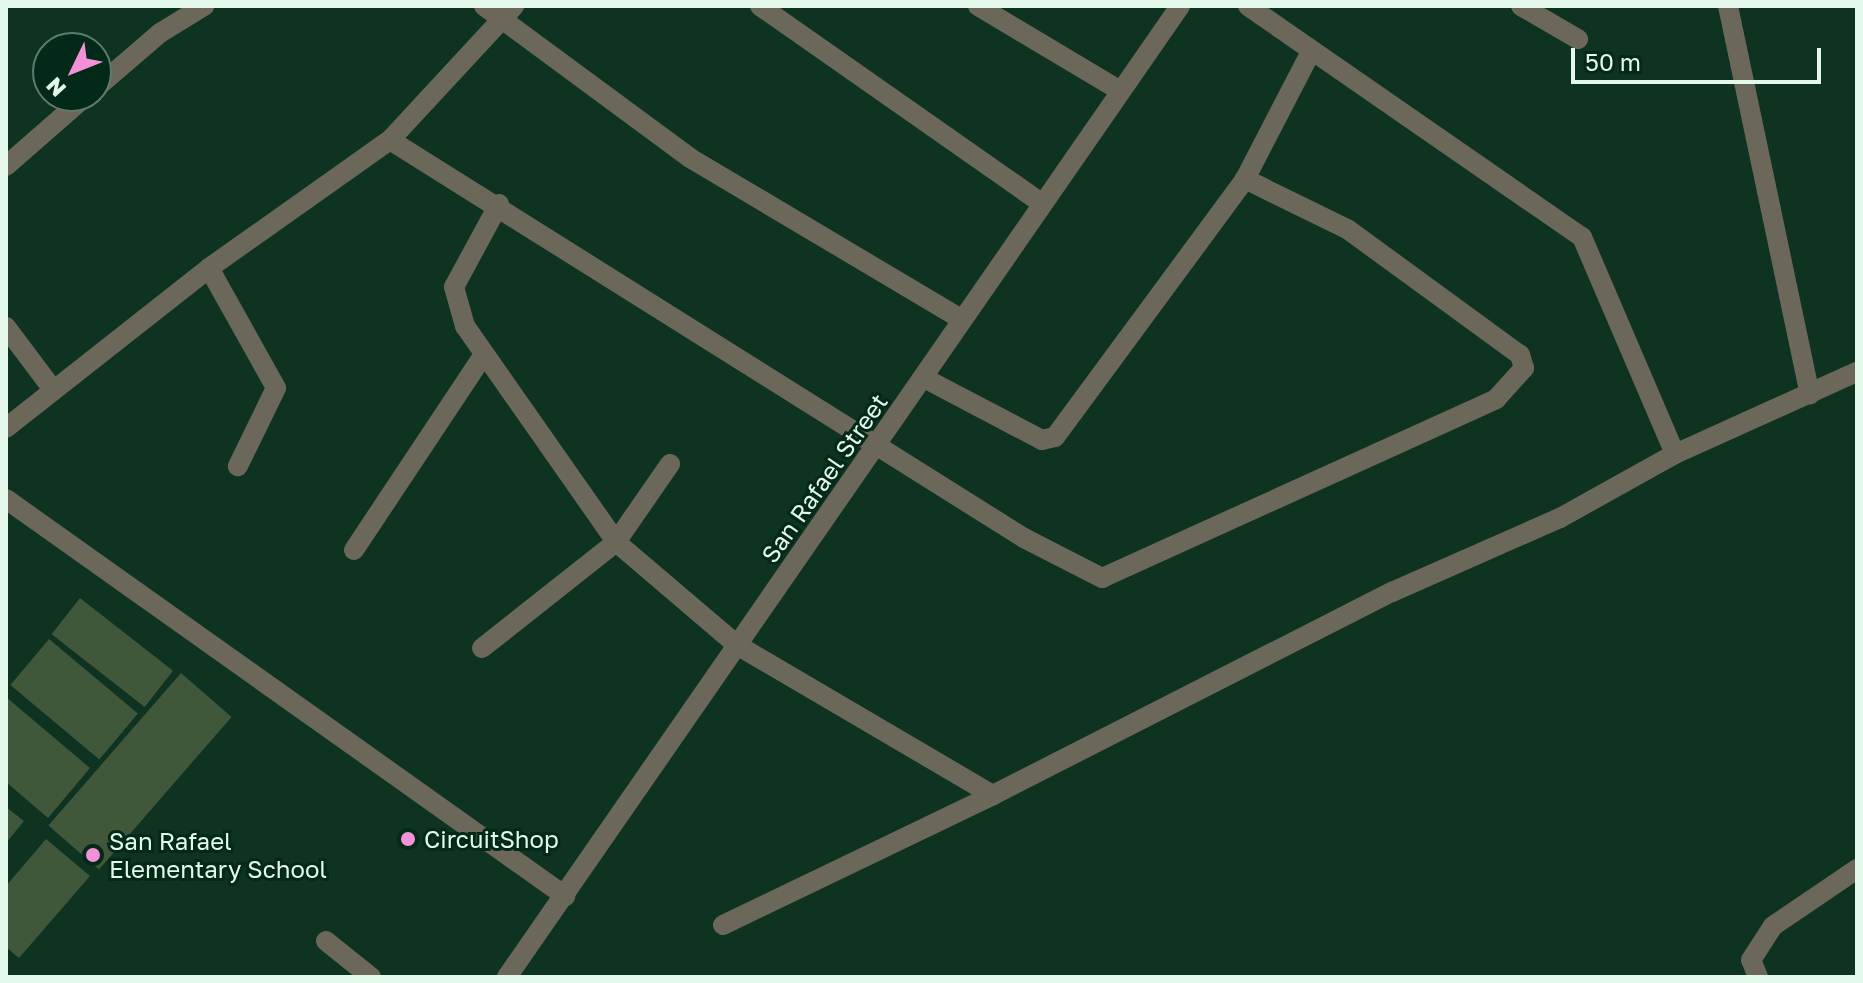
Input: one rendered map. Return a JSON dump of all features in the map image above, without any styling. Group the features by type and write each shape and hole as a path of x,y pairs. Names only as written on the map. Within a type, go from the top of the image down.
{"street":[{"path":"112,74 160,33 204,6"},
{"path":"484,6 509,12 690,158 961,319"},
{"path":"760,6 1041,203"},
{"path":"978,6 1119,90"},
{"name":"San Rafael Street","path":"507,977 878,448 961,319 1180,6"},
{"path":"1248,6 1582,237 1675,454"},
{"path":"1521,6 1578,39"},
{"path":"1728,6 1810,394"},
{"path":"6,428 51,387 209,268 390,140 509,12"},
{"path":"924,378 1042,440 1055,437 1245,179 1312,50"},
{"path":"6,166 68,112"},
{"path":"390,140 499,204 878,448 1078,571 1102,578 1496,399 1524,368 1520,355 1347,229 1245,179"},
{"path":"499,204 454,287 482,357 616,542 737,645 993,795"},
{"path":"209,268 276,388 238,466"},
{"path":"6,327 51,387"},
{"path":"354,550 482,357"},
{"path":"723,925 993,795 1392,592 1560,518 1675,454 1857,372"},
{"path":"482,648 616,542 670,464"},
{"path":"6,499 565,896"},
{"path":"1758,977 1751,960 1773,926 1857,869"},
{"path":"326,941 371,977"}],"building":[{"path":"80,598 173,671 145,707 52,634"},
{"path":"49,639 138,714 99,760 10,685"},
{"path":"181,673 232,717 99,869 48,825"},
{"path":"6,697 90,768 48,818 6,782"},
{"path":"6,807 24,821 6,843"},
{"path":"46,839 90,876 19,958 6,947 6,886"}],"place":[{"name":"CircuitShop","path":"408,839"},
{"name":"San Rafael Elementary School","path":"93,855"}]}
